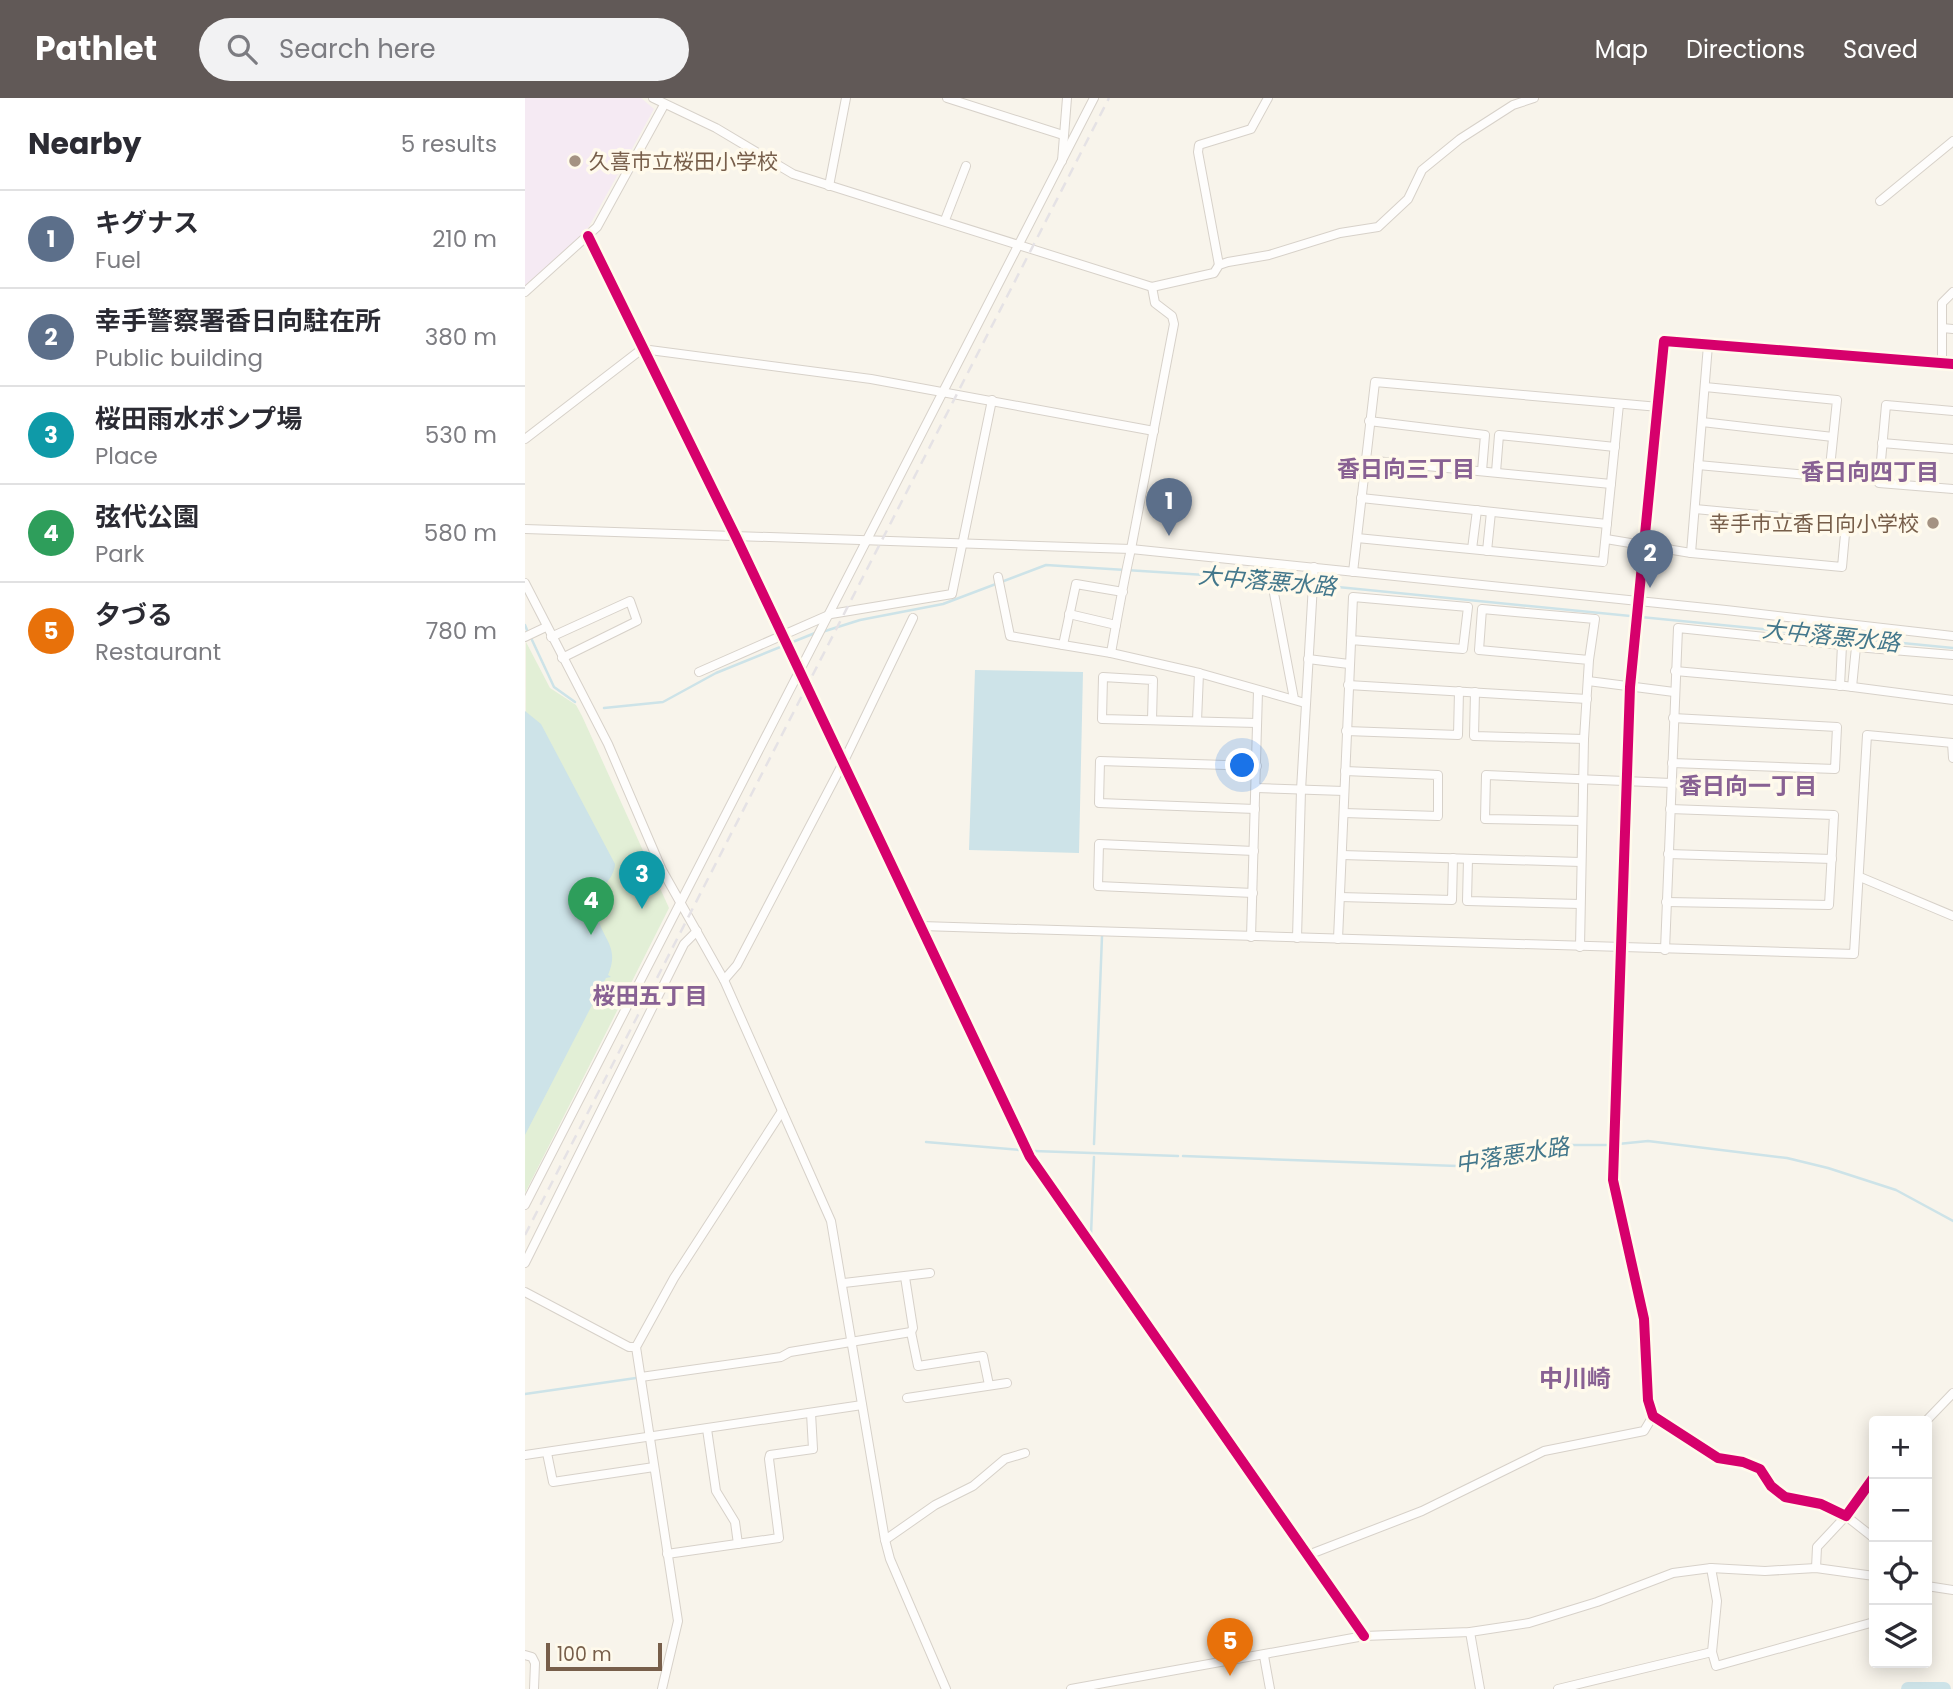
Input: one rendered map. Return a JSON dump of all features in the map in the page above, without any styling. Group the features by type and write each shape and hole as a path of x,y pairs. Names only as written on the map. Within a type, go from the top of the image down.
{"street":[{"path":"653,98 716,128 793,174 1152,287 1214,273 1219,265 1198,152 1199,145 1251,129 1268,98"},
{"path":"829,186 846,98"},
{"path":"947,98 1063,135"},
{"path":"1062,167 1067,98"},
{"path":"525,1205 679,901 830,617 1062,167 1094,98"},
{"path":"1219,265 1269,256 1340,233 1378,228 1408,199 1422,170 1492,118 1513,105 1534,98"},
{"path":"525,292 588,236 605,215 664,105"},
{"path":"1880,201 1953,141"},
{"path":"946,220 966,166"},
{"path":"588,236 736,537 1030,1157 1364,1636"},
{"path":"1111,653 1174,324 1172,316 1155,303 1152,287"},
{"path":"1942,363 1942,303 1953,292"},
{"path":"1942,328 1953,329"},
{"path":"1869,1534 1846,1516 1821,1504 1785,1497 1771,1486 1760,1469 1743,1462 1717,1458 1653,1416 1648,1400 1644,1319 1613,1180 1630,687 1664,341 1953,364"},
{"path":"1691,553 1708,345"},
{"path":"525,439 642,349 800,368 946,391 1154,431"},
{"path":"1353,572 1375,382 1659,407"},
{"path":"1698,465 1829,477 1837,400 1705,387"},
{"path":"699,672 784,641 830,617 952,594 992,400"},
{"path":"1357,538 1603,562 1619,404"},
{"path":"1953,411 1886,405 1879,483 1953,489"},
{"path":"1369,421 1485,435 1482,471"},
{"path":"1702,422 1833,437"},
{"path":"1496,472 1499,435 1615,447"},
{"path":"1882,443 1953,449"},
{"path":"1365,460 1611,484"},
{"path":"1361,498 1607,524"},
{"path":"1606,539 1645,543 1691,553 1842,567 1846,523 1695,509"},
{"path":"1472,549 1476,510"},
{"path":"1487,551 1491,512"},
{"path":"525,529 964,543 1314,567 1953,636"},
{"path":"1297,938 1301,790 1314,567"},
{"path":"998,577 1010,636 1111,653 1199,673 1305,703"},
{"path":"525,583 608,744 662,870 724,980 831,1222 885,1540 890,1559 946,1689"},
{"path":"1063,645 1076,584 1123,592"},
{"path":"1273,589 1294,699"},
{"path":"1338,939 1348,685 1353,597 1468,607 1463,649 1351,639"},
{"path":"551,637 630,601 637,621 562,658"},
{"path":"1580,947 1584,739 1589,660 1595,619 1482,609 1479,650 1589,660"},
{"path":"1069,614 1116,625"},
{"path":"724,980 737,965 843,763 913,618"},
{"path":"525,637 546,627"},
{"path":"1665,950 1678,628 1842,645 1840,686"},
{"path":"1852,687 1856,647 1953,655"},
{"path":"1308,659 1349,664"},
{"path":"1675,671 1852,687 1953,700"},
{"path":"1197,721 1199,673"},
{"path":"1152,720 1153,680 1103,677 1102,719 1257,723"},
{"path":"1588,681 1674,692"},
{"path":"1348,685 1587,699"},
{"path":"1251,937 1258,691"},
{"path":"1346,731 1458,735 1459,691"},
{"path":"1475,692 1474,736 1584,739"},
{"path":"1672,763 1835,769 1837,727 1673,718"},
{"path":"921,926 1854,954 1867,735 1952,743 1953,758"},
{"path":"1255,809 1099,803 1100,761 1257,766"},
{"path":"1344,813 1438,816 1438,775 1345,771"},
{"path":"1582,821 1485,819 1486,775 1671,783"},
{"path":"1256,788 1344,791"},
{"path":"1666,902 1829,905 1835,815 1670,809"},
{"path":"1253,893 1098,887 1098,855 1099,844 1254,851"},
{"path":"1668,854 1832,859"},
{"path":"1342,855 1581,862"},
{"path":"1340,897 1452,900 1453,858"},
{"path":"1468,859 1467,901 1580,904"},
{"path":"1860,877 1953,916"},
{"path":"525,1264 684,944 697,931"},
{"path":"662,1689 678,1621 636,1347 668,1287 782,1111"},
{"path":"843,1283 930,1273"},
{"path":"905,1277 918,1366 983,1356 989,1385"},
{"path":"525,1292 629,1347 636,1347"},
{"path":"641,1377 781,1357 790,1352 852,1340 911,1332"},
{"path":"907,1398 1007,1383"},
{"path":"1931,1416 1953,1393"},
{"path":"525,1455 862,1405"},
{"path":"667,1554 779,1538 770,1455 813,1448 811,1413"},
{"path":"1308,1555 1422,1511 1544,1451 1644,1431 1653,1416"},
{"path":"707,1429 716,1491 735,1522 738,1544"},
{"path":"547,1453 553,1482 654,1467"},
{"path":"885,1540 935,1504 973,1486 1005,1460 1024,1453"},
{"path":"1816,1568 1817,1547 1846,1516 1873,1479"},
{"path":"1711,1568 1717,1601 1712,1652 1716,1666 1869,1623"},
{"path":"1071,1689 1364,1636 1470,1632 1548,1618 1673,1573 1711,1568 1765,1572 1816,1568 1869,1575"},
{"path":"1932,1587 1953,1590"},
{"path":"1470,1632 1480,1689"},
{"path":"1558,1689 1712,1652"},
{"path":"525,1655 533,1657 535,1663 534,1689"},
{"path":"1264,1656 1270,1689"}],"shaded area":[{"name":"久喜市立桜田小学校","path":"525,98 641,98 654,109 587,230 525,286"},
{"path":"975,670 1083,672 1079,853 969,850"},
{"path":"525,711 541,724 615,864 600,896 599,902 605,903 605,909 598,909 598,918 612,955 608,975 611,977 606,978 525,1135"}],"green space":[{"path":"526,642 550,688 576,705 582,716 669,908 525,1193"}],"waterway":[{"name":"大中落悪水路","path":"822,632 860,620 943,604 1046,565 1237,577 1953,648"},
{"name":"大中落悪水路","path":"525,625 527,630"},
{"name":"大中落悪水路","path":"604,708 663,702 716,673 815,633"},
{"name":"大中落悪水路","path":"532,640 554,687 575,702"},
{"path":"1094,1144 1102,936"},
{"name":"中落悪水路","path":"1183,1156 1457,1166 1544,1145 1608,1145 1648,1141 1787,1158 1828,1168 1896,1190 1953,1221"},
{"name":"中落悪水路","path":"926,1142 1020,1150"},
{"name":"中落悪水路","path":"1034,1151 1178,1156"},
{"path":"1091,1235 1094,1157"},
{"path":"525,1394 636,1378"},
{"path":"1908,1689 1944,1689"}],"railway":[{"path":"525,1235 1109,98"}],"cycle path":[{"path":"588,236 736,537 1030,1157 1364,1636"},
{"path":"1873,1479 1846,1516 1821,1504 1785,1497 1771,1486 1760,1469 1743,1462 1718,1458 1653,1416 1648,1400 1644,1319 1613,1180 1630,687 1664,341 1953,364"}],"place":[{"name":"久喜市立桜田小学校","path":"575,161"},
{"name":"幸手市立香日向小学校","path":"1933,523"},
{"name":"キグナス","path":"1169,536"},
{"name":"幸手警察署香日向駐在所","path":"1650,588"},
{"name":"桜田雨水ポンプ場","path":"642,909"},
{"name":"弦代公園","path":"591,935"},
{"name":"夕づる","path":"1230,1676"}],"district":[{"name":"香日向三丁目","path":"1406,469"},
{"name":"香日向四丁目","path":"1870,472"},
{"name":"香日向一丁目","path":"1748,786"},
{"name":"桜田五丁目","path":"650,996"},
{"name":"中川崎","path":"1575,1378"}]}
